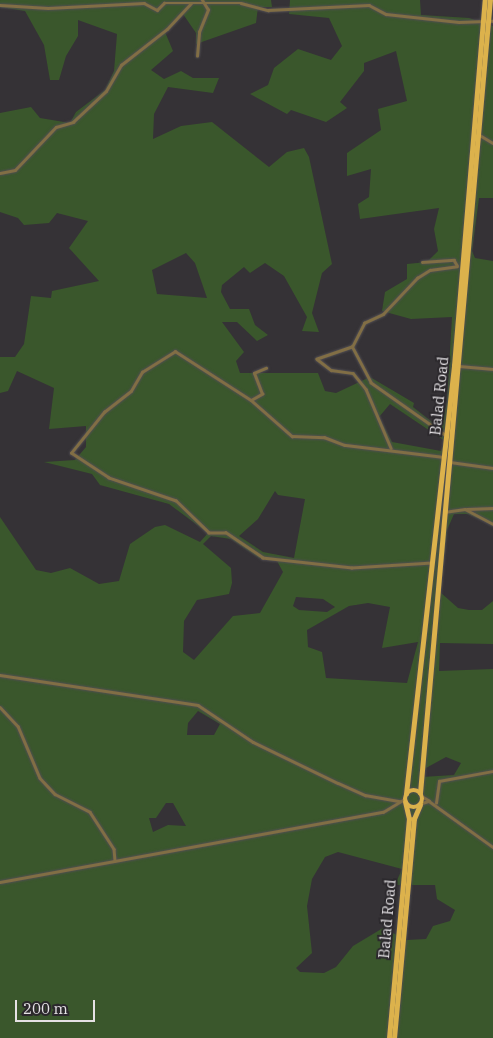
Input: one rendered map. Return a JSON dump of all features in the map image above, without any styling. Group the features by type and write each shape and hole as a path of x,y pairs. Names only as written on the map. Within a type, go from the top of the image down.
{"highway":[{"name":"Balad Road","path":"389,1038 408,820 403,801 406,794 434,563 465,268 488,20 485,0"},
{"name":"Balad Road","path":"394,1038 414,820 421,804 444,512 459,366 465,268 490,0"},
{"path":"406,794 421,795"},
{"path":"403,801 412,808 421,804"}],"street":[{"path":"346,5 349,0"},
{"path":"197,56 199,32 208,10 203,1"},
{"path":"0,5 48,8 144,3 157,10 164,3 203,1 241,3 268,10 346,5 458,22 488,20"},
{"path":"0,173 15,170 56,126 73,122 106,91 121,65 167,29 191,3"},
{"path":"478,134 493,143"},
{"path":"422,262 454,260 457,266"},
{"path":"391,448 366,389 353,373 332,370 317,358 352,347 364,323 383,314 417,278 430,270 457,266 465,268"},
{"path":"352,347 370,383 447,437"},
{"path":"434,563 352,568 263,558 226,534 209,533 176,501 109,478 72,456 104,412 131,391 142,372 175,351 251,400 292,436 391,448 445,457"},
{"path":"459,366 493,369"},
{"path":"251,400 262,394 254,373 266,368"},
{"path":"450,462 493,468"},
{"path":"444,512 465,508 493,508"},
{"path":"465,508 493,524"},
{"path":"0,675 198,705 253,742 338,783 365,795 403,801"},
{"path":"0,707 18,726 40,778 55,794 90,812 114,849 115,862"},
{"path":"436,803 439,781 493,771"},
{"path":"421,795 429,801 436,803 493,847"},
{"path":"0,882 383,812 403,801"},
{"path":"421,804 429,801"}],"green space":[{"path":"0,0 271,0 272,7 258,7 256,23 196,44 196,33 183,14 165,32 173,51 151,70 164,79 181,71 193,78 219,78 213,93 168,87 154,114 153,139 181,126 212,122 269,167 287,152 304,148 309,157 332,264 322,273 312,313 319,332 302,331 307,317 284,276 265,263 250,273 244,267 222,285 221,292 230,309 249,309 255,325 268,335 257,341 237,322 222,322 244,352 236,361 240,373 318,373 325,391 336,393 370,377 414,403 413,407 441,429 447,402 452,317 411,319 382,311 385,292 407,279 407,264 427,262 438,251 434,229 439,208 360,219 358,204 369,197 371,169 347,176 347,153 381,130 378,109 407,101 396,51 364,63 364,71 340,102 347,108 326,122 291,110 287,114 250,94 268,85 274,68 298,49 331,60 342,46 329,18 289,14 290,0 420,0 421,15 469,18 493,26 493,198 479,198 472,251 475,258 493,261 493,525 468,514 454,514 447,530 440,592 458,608 469,610 482,610 493,601 493,644 440,643 439,671 493,669 493,1038 0,1038 0,517 36,570 51,573 70,568 99,584 119,581 130,544 155,527 165,525 200,542 208,533 169,504 100,485 92,474 44,462 75,460 86,447 86,426 49,429 54,388 17,371 8,391 0,393 0,357 15,357 24,344 31,296 51,298 52,291 99,281 69,248 88,221 57,213 49,223 24,225 18,218 0,212 0,113 31,107 40,118 70,123 76,112 105,90 114,71 117,34 78,20 78,36 66,56 59,80 50,80 44,45 25,11 0,7","holes":["186,253 195,263 207,298 157,294 152,270","390,404 445,441 441,451 392,442 379,417","275,491 278,495 305,499 294,558 263,552 239,536 258,519","211,536 231,539 259,558 277,561 283,572 260,613 233,616 194,660 183,652 184,621 197,600 229,594 232,583 231,568 203,544","296,597 323,599 335,607 327,612 299,610 293,606","368,603 390,607 382,648 418,642 407,683 326,678 322,652 308,647 307,630 349,606","198,711 220,724 214,735 187,735 188,723","446,757 461,763 454,775 422,777 426,768","166,803 173,803 186,826 168,825 153,832 149,818 156,818","338,852 402,869 395,885 435,885 437,899 455,910 450,921 433,926 426,939 407,940 383,928 353,946 336,967 324,973 300,972 296,968 312,953 307,906 312,879 325,857"]}]}
